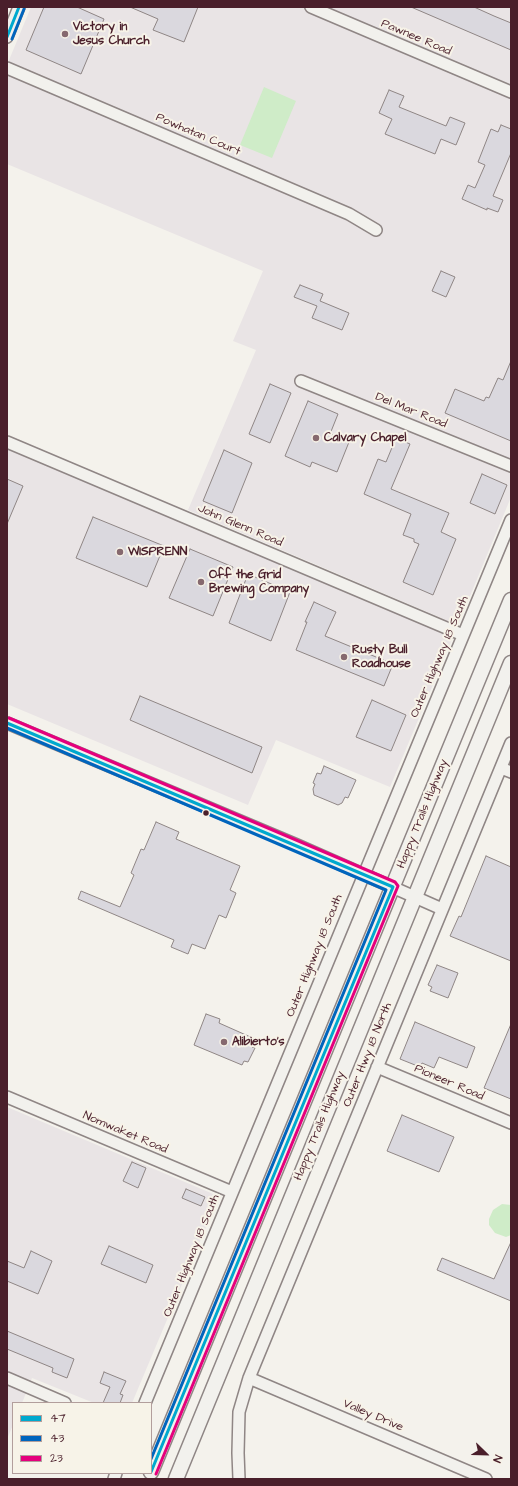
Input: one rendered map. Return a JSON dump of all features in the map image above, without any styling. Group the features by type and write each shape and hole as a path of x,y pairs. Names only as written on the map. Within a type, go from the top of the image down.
{"main road":[{"name":"Happy Trails Highway","path":"152,1470 511,600"},
{"name":"Happy Trails Highway","path":"176,1479 414,896 511,663"}],"street":[{"path":"7,37 19,7"},
{"name":"Pawnee Road","path":"311,7 511,92"},
{"name":"Powhatan Court","path":"7,68 349,214 376,230"},
{"name":"Del Mar Road","path":"301,382 511,466"},
{"name":"John Glenn Road","path":"7,442 462,635"},
{"name":"Outer Highway 18 South","path":"145,1402 462,635 511,520"},
{"path":"7,723 442,909"},
{"name":"Outer Hwy 18 North","path":"239,1479 239,1412 249,1378 442,909 506,770 511,743"},
{"name":"Pioneer Road","path":"377,1067 511,1122"},
{"name":"Nomwaket Road","path":"7,1097 232,1192"},
{"path":"7,1378 64,1402"},
{"name":"Valley Drive","path":"249,1378 486,1479"}],"shaded area":[{"path":"31,7 511,7 511,497 458,625 188,510 256,350 233,341 263,271 7,164 7,65"},
{"path":"7,448 453,637 390,787 276,740 248,805 7,704"},
{"path":"7,1107 211,1193 216,1196 217,1201 132,1402 92,1402 32,1378 22,1402 12,1402 12,1427 7,1439"}],"green space":[{"path":"264,87 296,101 272,158 240,145"},
{"path":"502,1204 511,1205 511,1235 506,1237 495,1233 489,1225 489,1219 493,1210"}],"building":[{"name":"Victory in Jesus Church","path":"44,7 77,7 104,19 81,74 26,50"},
{"path":"130,7 198,7 184,42 153,30 158,19"},
{"path":"411,7 474,7 511,23 511,50"},
{"path":"389,90 404,96 399,107 446,126 450,117 465,123 456,145 441,139 435,154 385,134 392,119 379,113"},
{"path":"501,125 511,129 511,153 493,196 503,200 498,212 487,208 487,210 462,199 468,185 475,188 485,165 478,162 491,129 498,132"},
{"path":"441,271 455,277 446,297 432,291"},
{"path":"300,285 323,294 320,301 349,313 342,330 312,318 317,306 294,297"},
{"path":"511,361 511,441 445,413 455,389 484,401 486,397 489,398 498,378 503,380"},
{"path":"270,384 291,393 270,443 249,434"},
{"name":"Calvary Chapel","path":"308,401 338,414 330,434 349,442 337,472 312,462 310,467 285,456"},
{"path":"396,438 410,444 391,489 449,513 441,532 456,539 433,595 403,582 419,544 414,542 414,539 403,535 411,514 364,494 378,459 386,462"},
{"path":"224,450 252,463 232,513 203,501"},
{"path":"482,474 507,485 495,514 470,503"},
{"path":"7,479 23,486 7,524"},
{"name":"WISPRENN","path":"93,517 164,546 147,587 76,558"},
{"name":"Off the Grid Brewing Company","path":"190,549 233,567 213,616 169,598"},
{"path":"248,574 290,592 271,641 229,623"},
{"name":"Rusty Bull Roadhouse","path":"314,602 336,612 325,636 393,664 384,686 296,650 307,622 305,622"},
{"path":"140,696 262,747 252,773 130,720"},
{"path":"372,700 406,715 391,751 356,737"},
{"path":"324,766 356,780 348,798 345,797 342,803 338,805 314,795 313,789 315,784 313,783 317,773 321,774"},
{"path":"156,822 179,832 176,839 240,866 230,890 236,893 226,918 219,915 205,949 192,944 188,954 171,947 174,940 78,899 81,891 120,907 134,875 131,873 141,849 144,850"},
{"path":"486,856 511,867 511,961 450,936 459,916 461,917"},
{"path":"437,965 458,973 448,998 430,991 432,987 428,985"},
{"name":"Alibierto's","path":"206,1014 220,1019 219,1023 255,1039 252,1047 255,1048 248,1062 244,1061 242,1065 194,1045"},
{"path":"415,1022 475,1047 467,1068 439,1057 434,1068 422,1063 420,1067 400,1059"},
{"path":"511,1024 511,1099 484,1088"},
{"path":"402,1115 454,1137 439,1172 387,1151"},
{"path":"132,1162 146,1168 138,1188 123,1181"},
{"path":"186,1189 205,1197 201,1206 182,1198"},
{"path":"511,1242 511,1301 437,1270 442,1258 494,1279"},
{"path":"109,1246 153,1265 146,1283 101,1264"},
{"path":"31,1251 52,1261 38,1294 7,1281 7,1261 24,1268"},
{"path":"7,1331 74,1359 67,1378 52,1372 53,1368 7,1349"},
{"path":"104,1372 126,1381 120,1394 123,1395 120,1402 103,1402 110,1387 100,1383"}],"transit line":[{"name":"47","path":"7,37 19,7"},
{"name":"43","path":"12,39 24,9"},
{"name":"23","path":"9,718 395,882 398,886 156,1474"},
{"name":"47","path":"7,723 393,887 152,1470"},
{"name":"43","path":"7,728 386,890 152,1457"}],"place":[{"name":"Victory in Jesus Church","path":"65,34"},
{"name":"Calvary Chapel","path":"316,438"},
{"name":"WISPRENN","path":"120,552"},
{"name":"Off the Grid Brewing Company","path":"201,582"},
{"name":"Rusty Bull Roadhouse","path":"344,657"},
{"name":"Alibierto's","path":"224,1042"}]}
